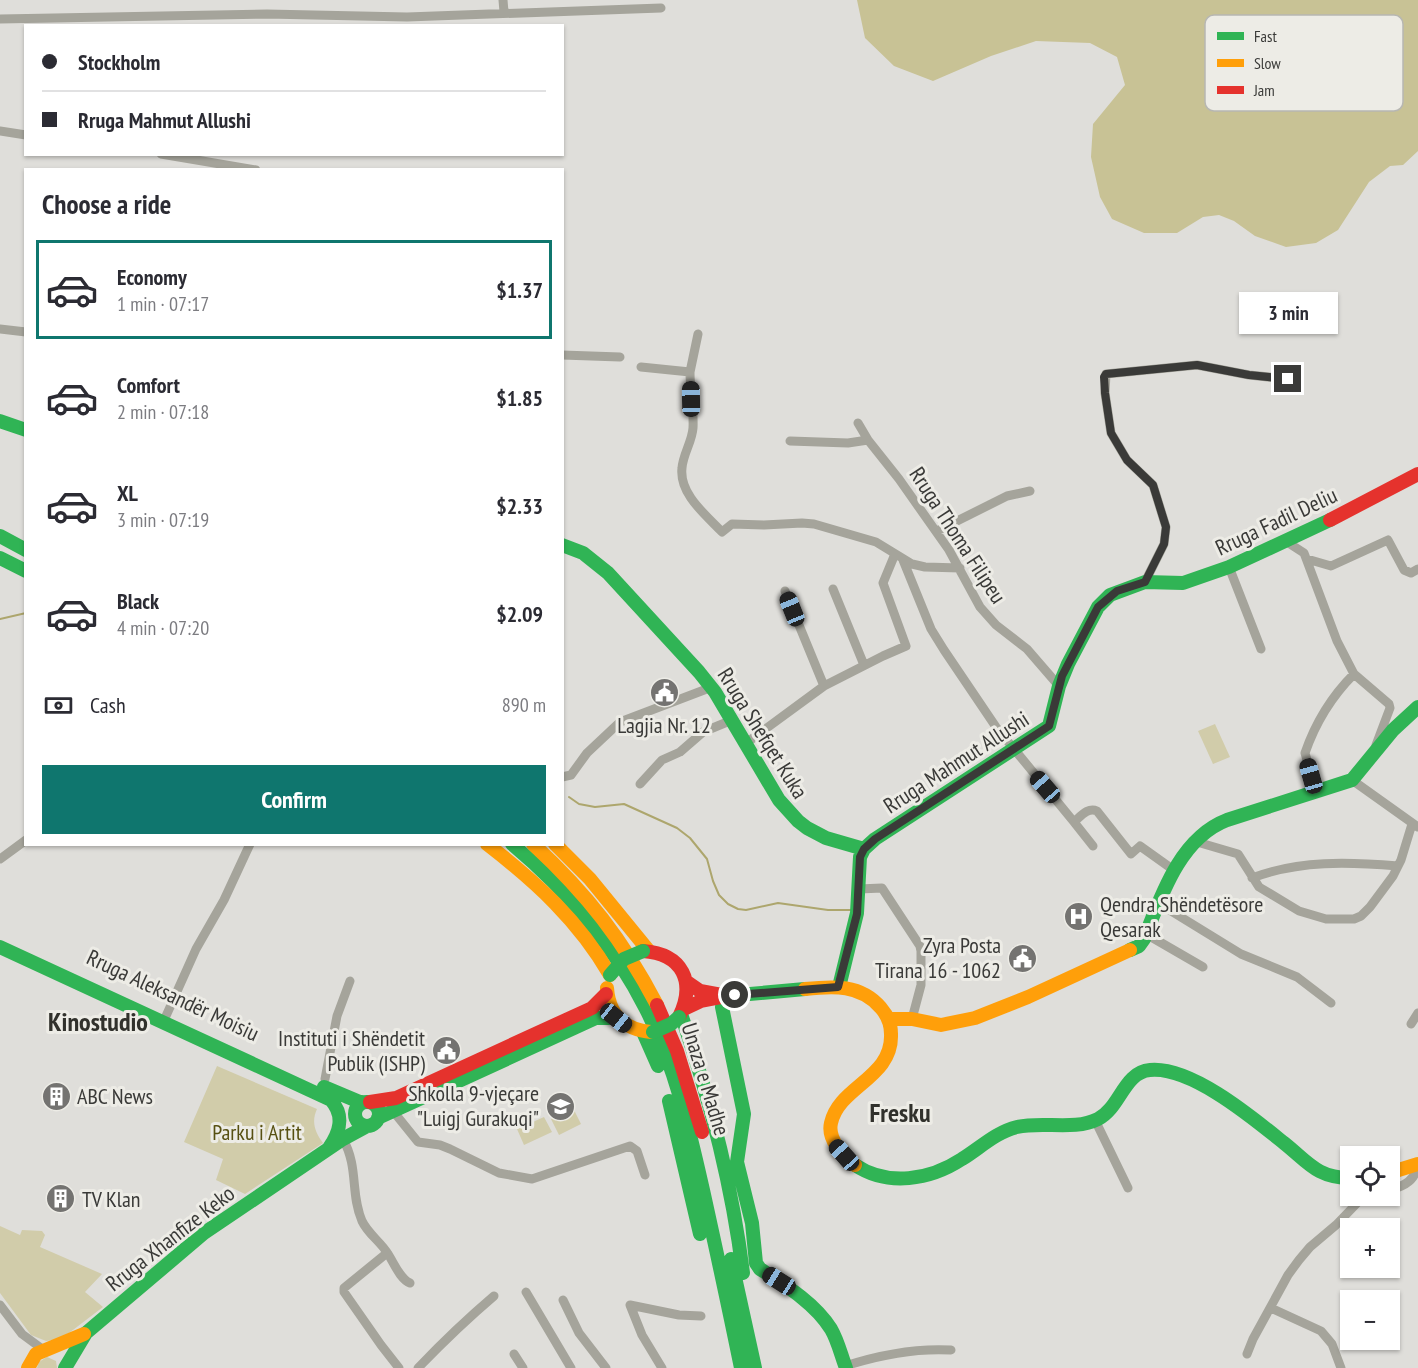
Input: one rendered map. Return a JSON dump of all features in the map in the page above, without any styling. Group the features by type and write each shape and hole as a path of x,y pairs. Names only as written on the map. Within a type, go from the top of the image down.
{"main road":[{"path":"0,421 24,429"},
{"name":"Rruga Fadil Deliu","path":"1145,582 1183,583 1229,567 1287,542 1418,474"},
{"path":"0,536 24,549"},
{"path":"0,543 24,556"},
{"name":"Rruga Shefqet Kuka","path":"564,546 583,553 608,573 712,687 778,800 799,825 819,836 864,849"},
{"path":"0,558 24,571"},
{"path":"0,566 24,578"},
{"name":"Rruga Mahmut Allushi","path":"864,849 875,839 1049,726 1059,686 1091,619 1104,601 1117,591 1145,582"},
{"path":"889,1019 912,1019 941,1025 988,1014 1050,988 1138,945 1146,934 1158,903 1175,871 1197,842 1216,825 1246,813 1352,780 1398,724 1416,710"},
{"path":"490,846 532,880 562,910 591,943 610,975"},
{"path":"514,846 565,892 593,925 629,978 660,1039 688,1125 741,1368"},
{"name":"Unaza e Madhe","path":"535,846 579,888 610,926 654,995 672,1034 698,1113 755,1368"},
{"path":"557,846 590,879 646,950"},
{"path":"838,987 858,902 858,865 864,849"},
{"name":"Rruga Aleksandër Moisiu","path":"0,939 341,1095 365,1113"},
{"name":"Rruga Aleksandër Moisiu","path":"0,947 331,1100"},
{"path":"749,1341 734,1206 705,1085 681,1013 688,998 687,982 682,970 664,954 646,950 634,952 619,961 610,975 606,994 616,1018 628,1027 643,1032 662,1029 681,1013 701,1001 731,996 838,987 856,990 882,1008 889,1019 891,1040 887,1058 842,1102 832,1121 831,1133 835,1144 850,1161 860,1168 893,1179 923,1175 953,1165 994,1137 1015,1128 1095,1120 1110,1110 1137,1074 1148,1070 1168,1071 1200,1084 1242,1110 1316,1171 1331,1177 1340,1177"},
{"path":"687,982 700,991 731,996"},
{"path":"343,1139 365,1113 592,1008 606,994"},
{"path":"731,996 722,1007 744,1114 737,1162 752,1223 756,1263 760,1269 794,1291 828,1325 845,1367"},
{"path":"331,1100 365,1113 393,1111 596,1018 616,1018"},
{"path":"643,1032 662,1078 702,1239 741,1368"},
{"path":"330,1148 339,1132 341,1120 339,1110 331,1100"},
{"name":"Rruga Xhanfize Keko","path":"29,1366 36,1354 86,1333 204,1233 343,1139"},
{"path":"1400,1170 1417,1165"},
{"name":"Rruga Xhanfize Keko","path":"64,1368 86,1333"},
{"path":"46,1351 60,1356 64,1368"}],"street":[{"path":"503,0 504,12"},
{"path":"0,19 267,14 374,21 504,12 661,8"},
{"path":"267,14 267,24"},
{"path":"0,131 24,135"},
{"path":"173,156 244,168"},
{"path":"0,329 24,332"},
{"path":"698,334 690,372 693,428 682,468 682,478 691,499 722,532 732,524 814,524 876,542 899,557 925,567 960,568"},
{"path":"564,356 620,357"},
{"path":"1145,582 1164,544 1166,527 1153,485 1127,460 1111,433 1105,393 1104,377 1106,374 1197,365 1249,375 1288,379"},
{"path":"641,367 690,372"},
{"name":"Rruga Thoma Filipeu","path":"858,423 868,440 937,531 980,607 987,616 1027,649 1059,686"},
{"path":"790,441 848,443 868,440"},
{"path":"937,531 1008,496 1030,491"},
{"path":"1307,559 1331,566 1388,540 1404,570 1411,573 1418,568"},
{"path":"1287,542 1301,550 1307,559 1337,641 1354,674 1385,700 1390,708 1374,753"},
{"path":"745,744 824,686 906,646 883,583 899,557"},
{"path":"899,557 932,629 985,712 1093,846"},
{"path":"1229,567 1261,649"},
{"path":"833,589 864,665"},
{"path":"785,591 824,686"},
{"path":"1316,792 1305,753 1326,710 1354,674"},
{"path":"564,777 571,775 587,753 612,728 629,717 712,687"},
{"path":"640,784 662,760 680,752 703,732 732,720"},
{"path":"1197,842 1238,854 1259,887 1299,911 1326,919 1344,920 1361,916 1370,907 1398,866 1415,826 1352,780"},
{"path":"1074,822 1088,810 1093,809 1131,854 1140,846 1175,871"},
{"path":"0,859 24,841"},
{"path":"166,1016 196,949 224,900 249,846"},
{"path":"1252,878 1304,865 1346,863 1398,866"},
{"path":"858,902 882,888 920,946 921,985 912,1019"},
{"path":"1158,903 1241,954 1297,977 1330,1003"},
{"path":"1146,934 1203,967"},
{"path":"325,1078 337,1016 350,981"},
{"path":"1411,1024 1418,1013"},
{"path":"393,1111 418,1142 440,1145 499,1173 526,1179 536,1178 630,1146 637,1151 645,1175"},
{"path":"1095,1120 1128,1188"},
{"path":"343,1139 353,1163 356,1197 363,1222 387,1253 403,1279 410,1283"},
{"path":"1400,1187 1410,1181 1417,1171 1417,1165"},
{"path":"1247,1354 1288,1275 1310,1247 1354,1206"},
{"path":"387,1253 344,1288 344,1292 399,1368"},
{"path":"526,1292 571,1368"},
{"path":"417,1368 494,1296"},
{"path":"563,1300 579,1333 606,1368"},
{"path":"0,1305 22,1334 28,1347 29,1366"},
{"path":"662,1368 642,1335 630,1305 678,1315 701,1316"},
{"path":"1271,1308 1321,1331 1332,1344 1341,1368"},
{"path":"22,1334 46,1351"},
{"path":"845,1367 907,1351 951,1350"},
{"path":"514,1354 523,1368"}],"green space":[{"path":"1215,724 1230,757 1213,764 1198,731"},
{"name":"Parku i Artit","path":"217,1066 317,1109 314,1118 315,1127 323,1143 245,1194 216,1180 223,1159 184,1142"},
{"path":"573,1108 581,1124 559,1135 551,1119"},
{"path":"544,1117 552,1132 524,1145 517,1129"},
{"path":"0,1226 20,1235 22,1230 42,1231 45,1235 40,1247 102,1274 85,1292 103,1307 69,1333 54,1340 46,1341 31,1335 0,1293"},
{"path":"47,1357 56,1361 57,1368 37,1368 39,1362"}],"shaded area":[{"path":"857,0 1418,0 1418,151 1403,165 1390,166 1369,182 1338,230 1316,243 1286,247 1255,236 1234,221 1219,215 1203,217 1177,233 1144,233 1112,219 1100,197 1091,157 1093,124 1125,85 1117,57 1090,43 1036,41 991,56 933,81 894,66 865,38"}],"waterway":[{"path":"0,619 24,613"},
{"path":"569,797 579,804 595,807 624,804 677,828 690,838 707,859 719,895 728,904 738,909 746,910 778,903 828,910 853,910"}],"traffic: fast":[{"path":"0,421 24,429"},
{"path":"839,987 857,913 860,857 864,849 875,839 1049,726 1059,686 1068,664 1098,607 1110,595 1145,582 1183,583 1229,567 1330,520"},
{"path":"0,536 24,549"},
{"path":"564,546 583,553 608,573 699,672 715,692 779,800 798,821 826,838 864,849"},
{"path":"0,558 24,570"},
{"path":"1130,950 1139,946 1144,939 1174,870 1197,840 1227,820 1352,780 1393,730 1418,707"},
{"path":"514,846 552,880 604,940 633,985 656,1031 673,1075 692,1144 741,1368"},
{"path":"0,947 331,1100 338,1112 339,1124 336,1136 329,1148"},
{"path":"610,975 624,959 643,951"},
{"path":"805,989 727,996 722,1007 744,1114 737,1162 752,1223 756,1263 760,1269 789,1288 817,1311 836,1338 846,1368"},
{"path":"681,1014 719,1142 733,1207 743,1273"},
{"path":"653,1032 671,1024 679,1017"},
{"path":"378,1118 596,1018 616,1018"},
{"path":"643,1032 658,1066"},
{"path":"855,1165 881,1176 895,1178 923,1176 950,1166 1009,1129 1027,1125 1089,1123 1098,1119 1112,1107 1134,1077 1150,1070 1184,1076 1202,1085 1239,1108 1314,1168 1340,1177"},
{"path":"324,1087 362,1103"},
{"path":"669,1101 700,1234"},
{"path":"367,1102 372,1103 378,1109 379,1114 378,1119 372,1125 367,1126 362,1125 356,1119 355,1114 356,1109 362,1103 367,1102"},
{"path":"65,1368 86,1333 204,1233 343,1139 367,1126"},
{"path":"731,1259 755,1368"}],"traffic: slow":[{"path":"489,846 555,903 585,937 610,975"},
{"path":"535,846 570,881 602,919 631,959 657,1005"},
{"path":"557,846 590,879 648,950"},
{"path":"889,1019 912,1019 941,1025 975,1018 1028,997 1130,950"},
{"path":"805,989 836,987 865,994 883,1011 890,1023 889,1049 884,1061 844,1100 836,1110 831,1123 830,1129 834,1141 841,1152 855,1165"},
{"path":"607,988 611,1006 620,1019 633,1028 651,1032"},
{"path":"1400,1170 1418,1164"},
{"path":"28,1368 36,1354 84,1334"}],"traffic: jam":[{"path":"1330,520 1418,474"},
{"path":"643,951 657,953 668,958 682,972 686,982 686,992 679,1017"},
{"path":"684,1009 701,1001 727,996 700,991 687,982"},
{"path":"370,1102 396,1098 592,1008 606,994"},
{"path":"657,1005 677,1051 702,1132"}],"place":[{"name":"Lagjia Nr. 12","path":"664,693"},
{"name":"Qendra Shëndetësore Qesarak","path":"1079,917"},
{"name":"Zyra Posta Tirana 16 - 1062","path":"1022,958"},
{"name":"Instituti i Shëndetit Publik (ISHP)","path":"446,1051"},
{"name":"ABC News","path":"56,1096"},
{"name":"Shkolla 9-vjeçare \"Luigj Gurakuqi\"","path":"560,1106"},
{"name":"TV Klan","path":"61,1199"}],"district":[{"name":"Kinostudio","path":"98,1022"},
{"name":"Fresku","path":"900,1113"}],"route":[{"path":"735,995 838,987 857,914 858,865 864,849 875,839 1049,726 1052,723 1062,676 1098,607 1117,591 1145,582 1164,544 1166,527 1153,485 1127,460 1111,433 1105,393 1104,377 1106,374 1197,365 1249,375 1288,379"}]}
